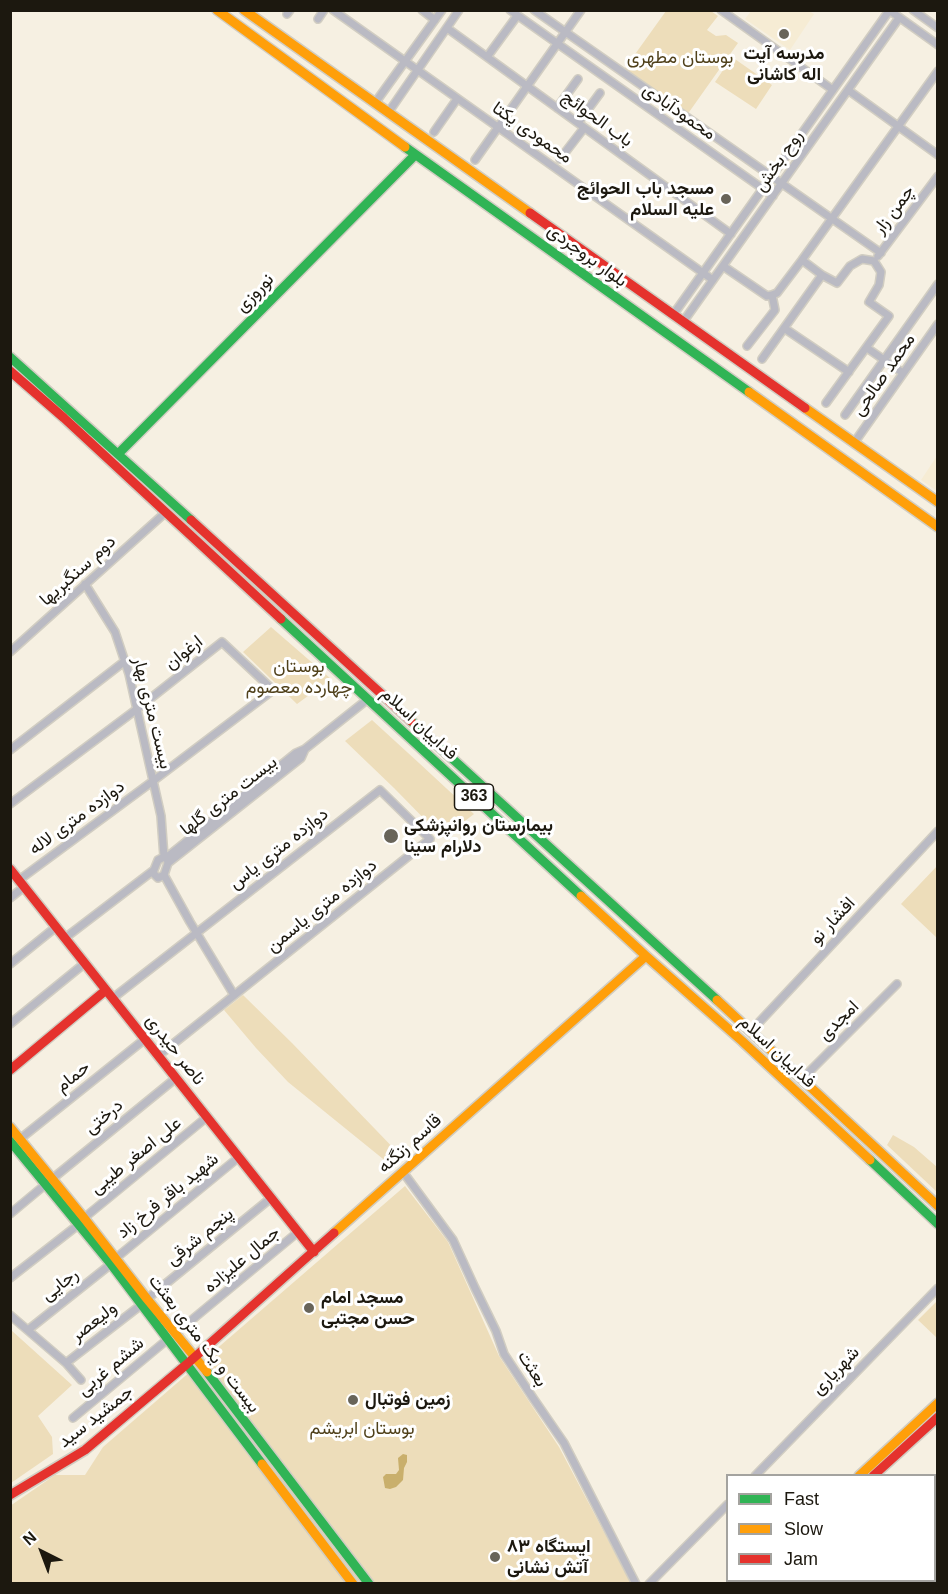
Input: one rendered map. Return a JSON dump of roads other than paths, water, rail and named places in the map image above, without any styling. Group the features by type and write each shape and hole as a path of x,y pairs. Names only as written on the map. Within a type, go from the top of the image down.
{"main road":[{"name":"بلوار بروجردی","path":"218,10 415,155 938,526"},
{"name":"بلوار بروجردی","path":"244,10 938,502"},
{"name":"نوروزی","path":"118,454 415,155"},
{"name":"فداییان اسلام","path":"10,357 751,1031 938,1206"},
{"name":"فداییان اسلام","path":"10,371 646,956 742,1041 938,1224"},
{"name":"ناصر حیدری","path":"10,869 314,1252"},
{"name":"قاسم زنگنه","path":"196,1357 646,956"},
{"path":"10,1070 106,990"},
{"name":"بیست و یک متری بعثت","path":"10,1127 14,1143 81,1221 172,1336 196,1357 369,1584"},
{"name":"بیست و یک متری بعثت","path":"172,1336 187,1364 353,1584"},
{"name":"جمشید سید","path":"10,1495 85,1450 196,1357"},
{"path":"861,1474 938,1403"},
{"path":"875,1474 938,1417"}],"street":[{"path":"318,19 324,10"},
{"name":"محمودی یکتا","path":"333,10 713,280"},
{"path":"422,10 435,20"},
{"path":"375,104 442,10"},
{"path":"388,113 459,10"},
{"name":"محمودآبادی","path":"510,10 773,196"},
{"name":"محمودآبادی","path":"534,10 880,253"},
{"path":"475,160 581,10"},
{"path":"721,10 833,90"},
{"path":"913,10 938,28"},
{"path":"889,11 938,45"},
{"name":"روح بخش","path":"673,315 889,11"},
{"path":"487,57 517,16"},
{"name":"روح بخش","path":"683,322 900,18"},
{"name":"باب الحوائج","path":"447,28 731,234"},
{"path":"723,266 767,296 777,292 938,71"},
{"path":"557,108 578,79"},
{"path":"848,90 938,155"},
{"path":"560,159 600,93"},
{"path":"434,132 457,99"},
{"name":"چمن زار","path":"874,261 938,176"},
{"path":"802,260 837,284 850,266 862,259 874,261 881,272 879,285 869,302 889,316 826,403"},
{"path":"762,359 822,275"},
{"path":"845,415 936,289"},
{"path":"747,346 775,310 772,295"},
{"name":"محمد صالحی","path":"854,443 938,324"},
{"path":"784,328 849,372"},
{"path":"867,348 903,373"},
{"name":"دوم سنگبریها","path":"10,652 165,512"},
{"name":"بیست متری بهار","path":"85,584 115,632 125,661 161,816 166,859"},
{"name":"ارغوان","path":"137,709 222,642 248,666"},
{"path":"10,750 125,661"},
{"name":"دوازده متری لاله","path":"10,898 21,883 273,690 248,666"},
{"name":"بیست متری گلها","path":"154,870 158,860 166,859 301,758 305,749 368,699"},
{"path":"10,804 137,709"},
{"name":"دوازده متری یاس","path":"113,998 380,790"},
{"name":"دوازده متری یاسمن","path":"234,995 430,840 380,790"},
{"name":"افشار نو","path":"751,1031 938,831"},
{"path":"158,1056 234,995 164,875 166,859"},
{"path":"65,938 154,870 153,873 158,878 164,875"},
{"path":"10,964 56,927"},
{"path":"10,1024 85,963"},
{"name":"امجدی","path":"802,1079 897,984"},
{"name":"حمام","path":"14,1143 145,1039"},
{"name":"درختی","path":"10,1214 176,1078"},
{"name":"علی اصغر طیبی","path":"10,1278 207,1117"},
{"name":"شهید باقر فرخ زاد","path":"113,1261 239,1157"},
{"name":"بعثت","path":"403,1172 453,1240 496,1331 504,1354 564,1443 636,1584"},
{"name":"پنجم شرقی","path":"144,1302 271,1198"},
{"name":"جمال علیزاده","path":"172,1336 298,1232"},
{"name":"رجایی","path":"28,1330 113,1261"},
{"name":"شهریاری","path":"757,1474 938,1288"},
{"name":"ولیعصر","path":"66,1363 144,1302"},
{"path":"10,1315 66,1363 81,1380"},
{"name":"ششم غربی","path":"73,1418 172,1336"},
{"path":"649,1584 726,1506"}],"place":[{"name":"مدرسه آیت اله کاشانی","path":"784,34"},
{"name":"مسجد باب الحوائج علیه السلام","path":"726,199"},
{"name":"بیمارستان روانپزشکی دلارام سینا","path":"391,836"},
{"name":"مسجد امام حسن مجتبی","path":"309,1308"},
{"name":"زمین فوتبال","path":"353,1400"},
{"name":"ایستگاه ۸۳ آتش نشانی","path":"495,1557"}],"park label":[{"name":"بوستان مطهری","path":"680,58"},
{"name":"بوستان چهارده معصوم","path":"299,677"},
{"name":"بوستان ابریشم","path":"362,1429"}]}
